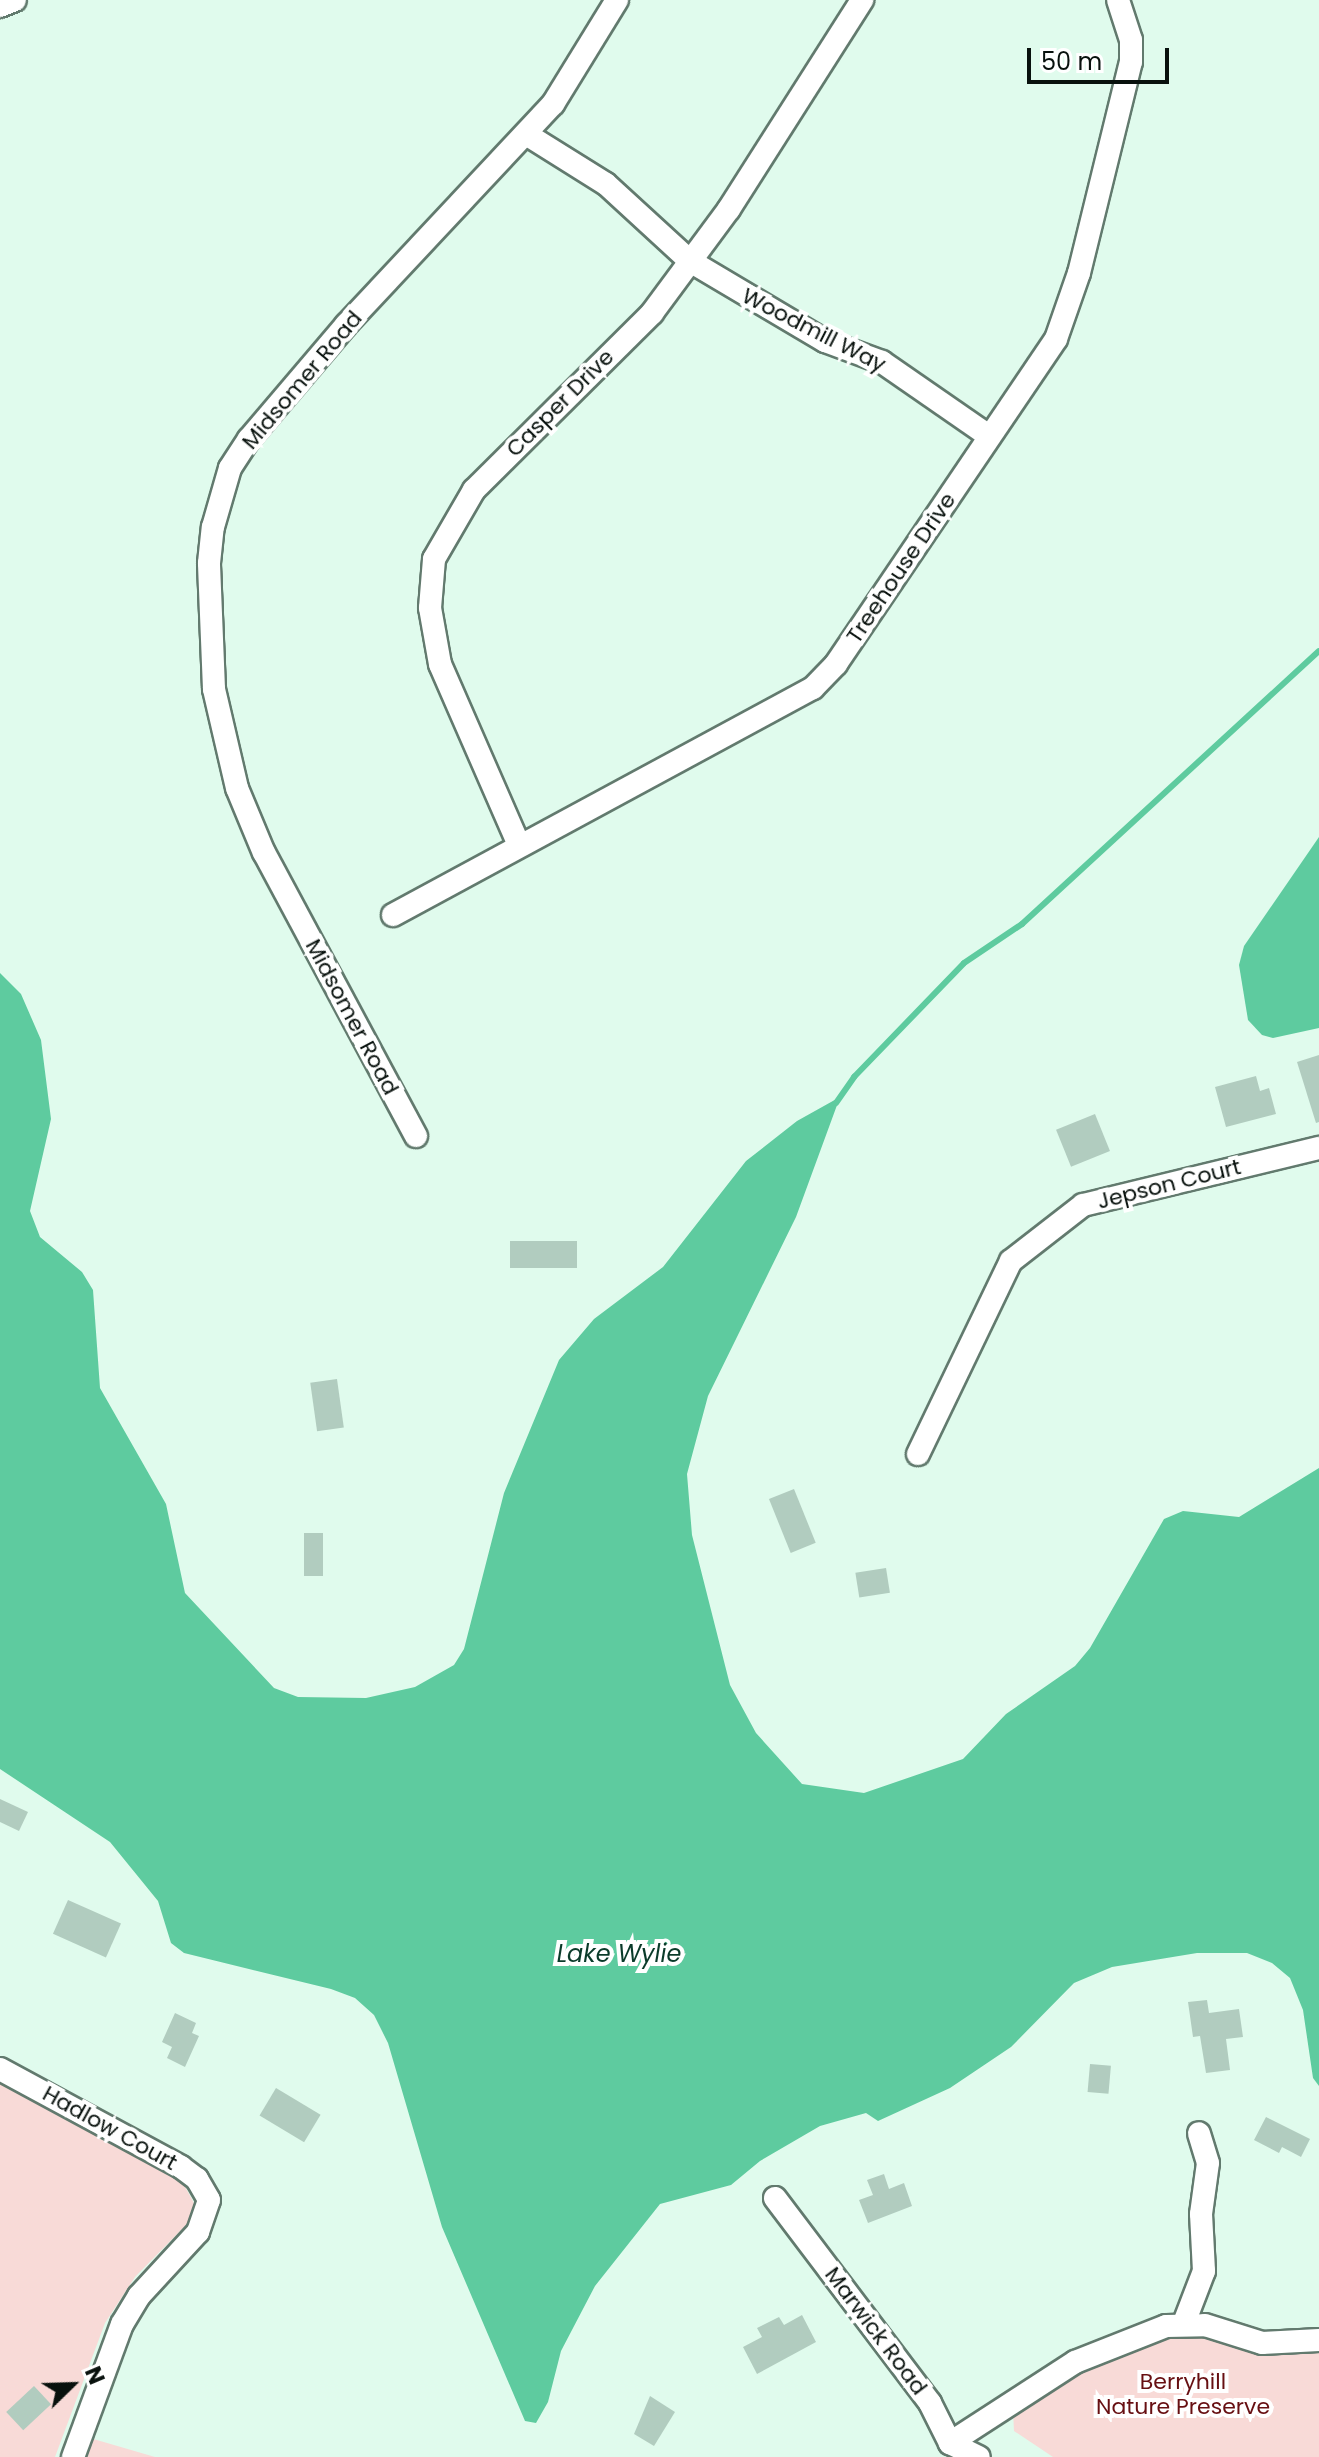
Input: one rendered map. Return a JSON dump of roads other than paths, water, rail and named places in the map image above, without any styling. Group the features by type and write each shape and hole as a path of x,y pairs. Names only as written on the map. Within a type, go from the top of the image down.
{"street":[{"path":"0,6 15,0"},
{"name":"Midsomer Road","path":"416,1136 264,853 237,788 214,689 211,539 230,468 249,439 336,336 526,134 571,78 617,0"},
{"name":"Casper Drive","path":"519,845 440,664 430,608 434,559 474,490 652,313 729,209 862,0"},
{"name":"Treehouse Drive","path":"393,915 813,688 836,664 1056,339 1079,273 1131,62 1131,40 1118,0"},
{"name":"Woodmill Way","path":"526,134 606,184 690,261 813,334 882,362 989,436"},
{"name":"Jepson Court","path":"918,1454 1011,1261 1083,1205 1319,1148"},
{"name":"Hadlow Court","path":"0,2069 181,2167 197,2179 209,2200 198,2232 139,2296 122,2324 73,2457"},
{"path":"1184,2323 1204,2271 1201,2214 1208,2163 1199,2133"},
{"name":"Marwick Road","path":"775,2198 930,2403 950,2443"},
{"path":"950,2443 1084,2357 1184,2323 1262,2343 1319,2340"},
{"path":"950,2443 979,2457"}],"water":[{"path":"1319,837 1319,1028 1273,1038 1262,1035 1248,1020 1239,965 1244,946"},
{"name":"Lake Wylie","path":"0,973 21,994 41,1040 51,1119 30,1211 40,1237 82,1272 93,1290 100,1388 166,1504 185,1593 274,1688 298,1697 366,1698 415,1687 454,1665 464,1649 504,1493 559,1360 594,1319 663,1267 746,1161 797,1121 840,1097 796,1217 708,1396 687,1474 692,1535 730,1685 756,1733 802,1784 864,1793 963,1759 1006,1714 1075,1666 1090,1648 1164,1519 1183,1511 1239,1517 1319,1468 1319,2086 1313,2078 1303,2010 1290,1978 1272,1963 1247,1953 1197,1953 1112,1967 1074,1983 1011,2047 950,2088 878,2121 866,2113 820,2126 760,2161 731,2185 660,2204 595,2286 561,2351 548,2402 536,2423 525,2421 442,2227 388,2043 374,2015 355,1998 331,1989 184,1953 171,1943 158,1901 110,1842 0,1769"}],"waterway":[{"path":"836,1103 854,1077 964,963 1022,924 1319,651"}],"park label":[{"name":"Berryhill Nature Preserve","path":"1183,2394"}]}
